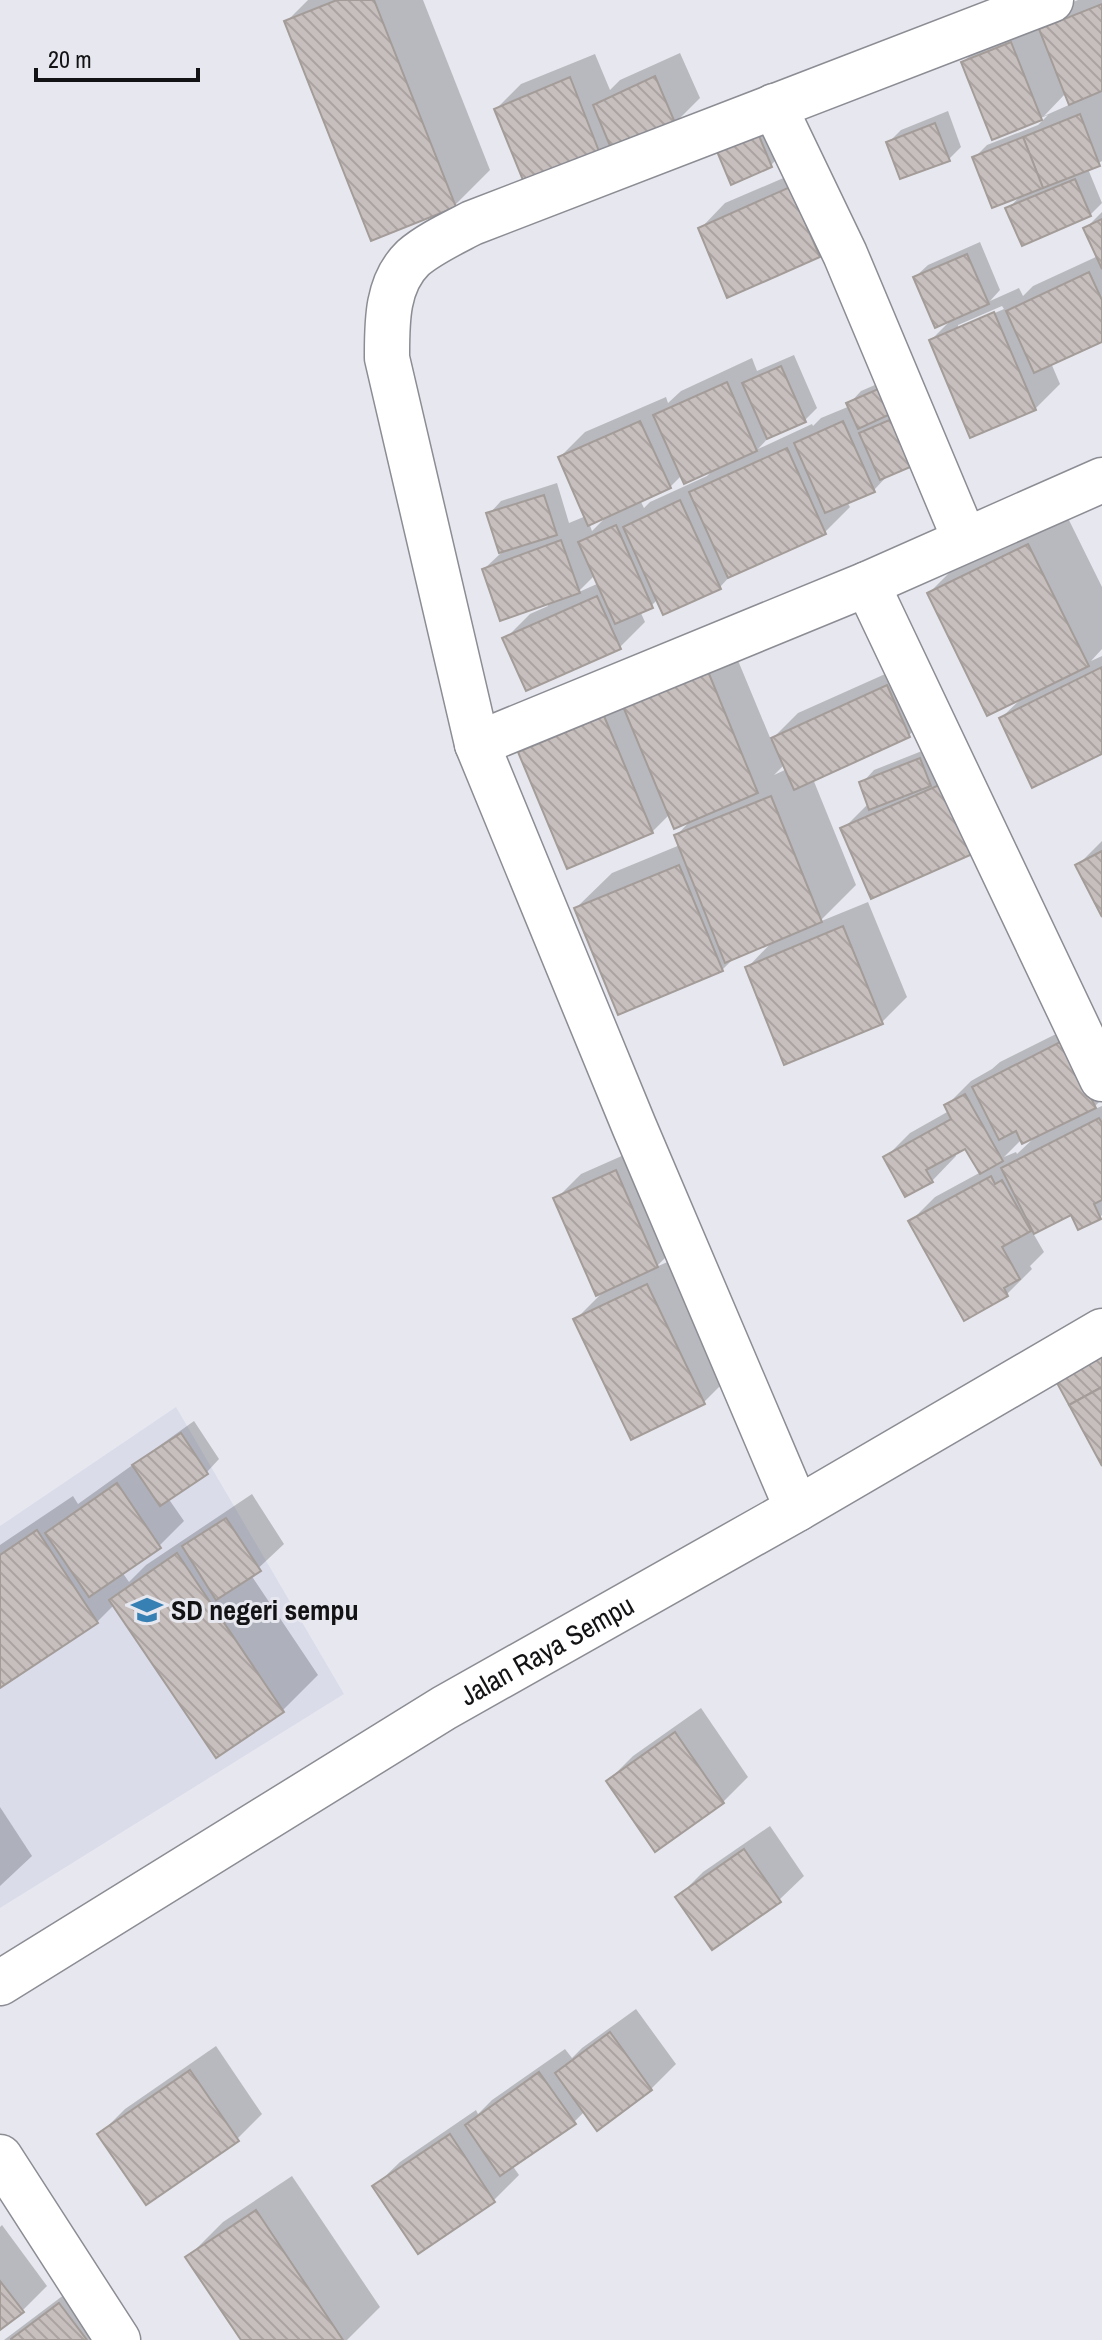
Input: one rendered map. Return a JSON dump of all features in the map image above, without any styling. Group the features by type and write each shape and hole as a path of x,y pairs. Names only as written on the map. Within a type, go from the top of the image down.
{"street":[{"path":"797,1509 634,1126 477,744 387,358 387,314 396,283 412,259 472,223 1051,0"},
{"path":"774,106 845,254 965,540"},
{"path":"477,744 867,584 1102,480"},
{"path":"867,584 1102,1079"},
{"name":"Jalan Raya Sempu","path":"0,1983 444,1708 797,1509 1102,1331"},
{"path":"0,2157 118,2340"}],"shaded area":[{"name":"SD negeri sempu","path":"176,1407 344,1694 0,1908 0,1526"}],"building":[{"path":"337,0 374,0 456,207 371,241 284,21"},
{"path":"1102,4 1102,91 1069,105 1039,29"},
{"path":"1011,42 1042,120 992,140 961,62"},
{"path":"655,76 676,125 613,153 593,105"},
{"path":"570,77 602,159 527,190 494,109"},
{"path":"1080,114 1100,166 1043,188 1023,137"},
{"path":"935,123 950,161 900,179 886,142"},
{"path":"757,131 772,167 731,185 716,149"},
{"path":"1023,137 1043,188 992,208 972,157"},
{"path":"1075,179 1091,216 1022,246 1005,208"},
{"path":"790,187 820,257 727,298 698,228"},
{"path":"1102,219 1102,269 1083,228"},
{"path":"967,254 989,304 935,328 913,277"},
{"path":"1089,272 1102,300 1102,342 1034,373 1006,311"},
{"path":"994,312 1036,410 970,438 929,340"},
{"path":"781,366 806,422 767,439 742,383"},
{"path":"727,382 757,451 684,484 653,415"},
{"path":"885,386 897,411 858,429 846,403"},
{"path":"901,415 922,462 880,480 859,433"},
{"path":"640,421 671,488 588,526 558,457"},
{"path":"843,421 875,492 825,513 794,443"},
{"path":"787,448 826,534 728,578 689,492"},
{"path":"544,495 557,535 499,553 486,513"},
{"path":"680,500 721,589 663,615 623,527"},
{"path":"616,525 653,608 615,624 578,542"},
{"path":"561,540 580,593 500,621 482,569"},
{"path":"1028,544 1089,666 987,716 927,593"},
{"path":"597,596 621,649 526,691 502,638"},
{"path":"1102,667 1102,754 1032,788 999,718"},
{"path":"707,669 758,793 674,829 622,704"},
{"path":"887,685 910,737 794,790 771,738"},
{"path":"604,716 653,833 567,869 518,752"},
{"path":"920,758 931,786 869,810 859,782"},
{"path":"946,782 977,852 871,899 840,828"},
{"path":"771,796 822,922 725,963 674,835"},
{"path":"1102,851 1102,917 1075,865"},
{"path":"679,865 723,971 618,1015 574,908"},
{"path":"843,926 883,1024 784,1065 745,967"},
{"path":"1062,1041 1096,1108 1022,1144 1016,1131 999,1140 972,1087"},
{"path":"965,1094 1003,1161 980,1174 965,1149 926,1170 933,1182 905,1197 883,1157 951,1119 944,1105"},
{"path":"1099,1118 1102,1123 1102,1200 1094,1204 1101,1219 1078,1230 1071,1215 1034,1234 1001,1168"},
{"path":"616,1170 658,1267 596,1296 553,1198"},
{"path":"991,1176 995,1184 1002,1180 1031,1231 1002,1247 1020,1279 1004,1288 1008,1296 964,1321 908,1221"},
{"path":"647,1284 705,1404 631,1440 573,1319"},
{"path":"1102,1344 1102,1387 1069,1405 1051,1372"},
{"path":"1102,1387 1102,1466 1069,1405"},
{"path":"181,1433 208,1474 160,1506 132,1465"},
{"path":"117,1483 161,1548 89,1597 45,1533"},
{"path":"226,1518 261,1571 216,1600 182,1546"},
{"path":"37,1530 98,1623 0,1688 0,1555"},
{"path":"177,1553 284,1712 216,1758 109,1600"},
{"path":"675,1732 724,1803 655,1852 606,1781"},
{"path":"744,1849 781,1902 712,1950 675,1897"},
{"path":"610,2032 652,2090 597,2131 555,2073"},
{"path":"190,2070 239,2141 146,2205 97,2134"},
{"path":"539,2072 576,2124 500,2176 465,2125"},
{"path":"450,2134 495,2202 418,2254 372,2186"},
{"path":"256,2210 343,2340 241,2340 185,2257"},
{"path":"0,2281 24,2312 0,2330"},
{"path":"59,2303 87,2340 11,2340 11,2339"}],"place":[{"name":"SD negeri sempu","path":"147,1610"}]}
